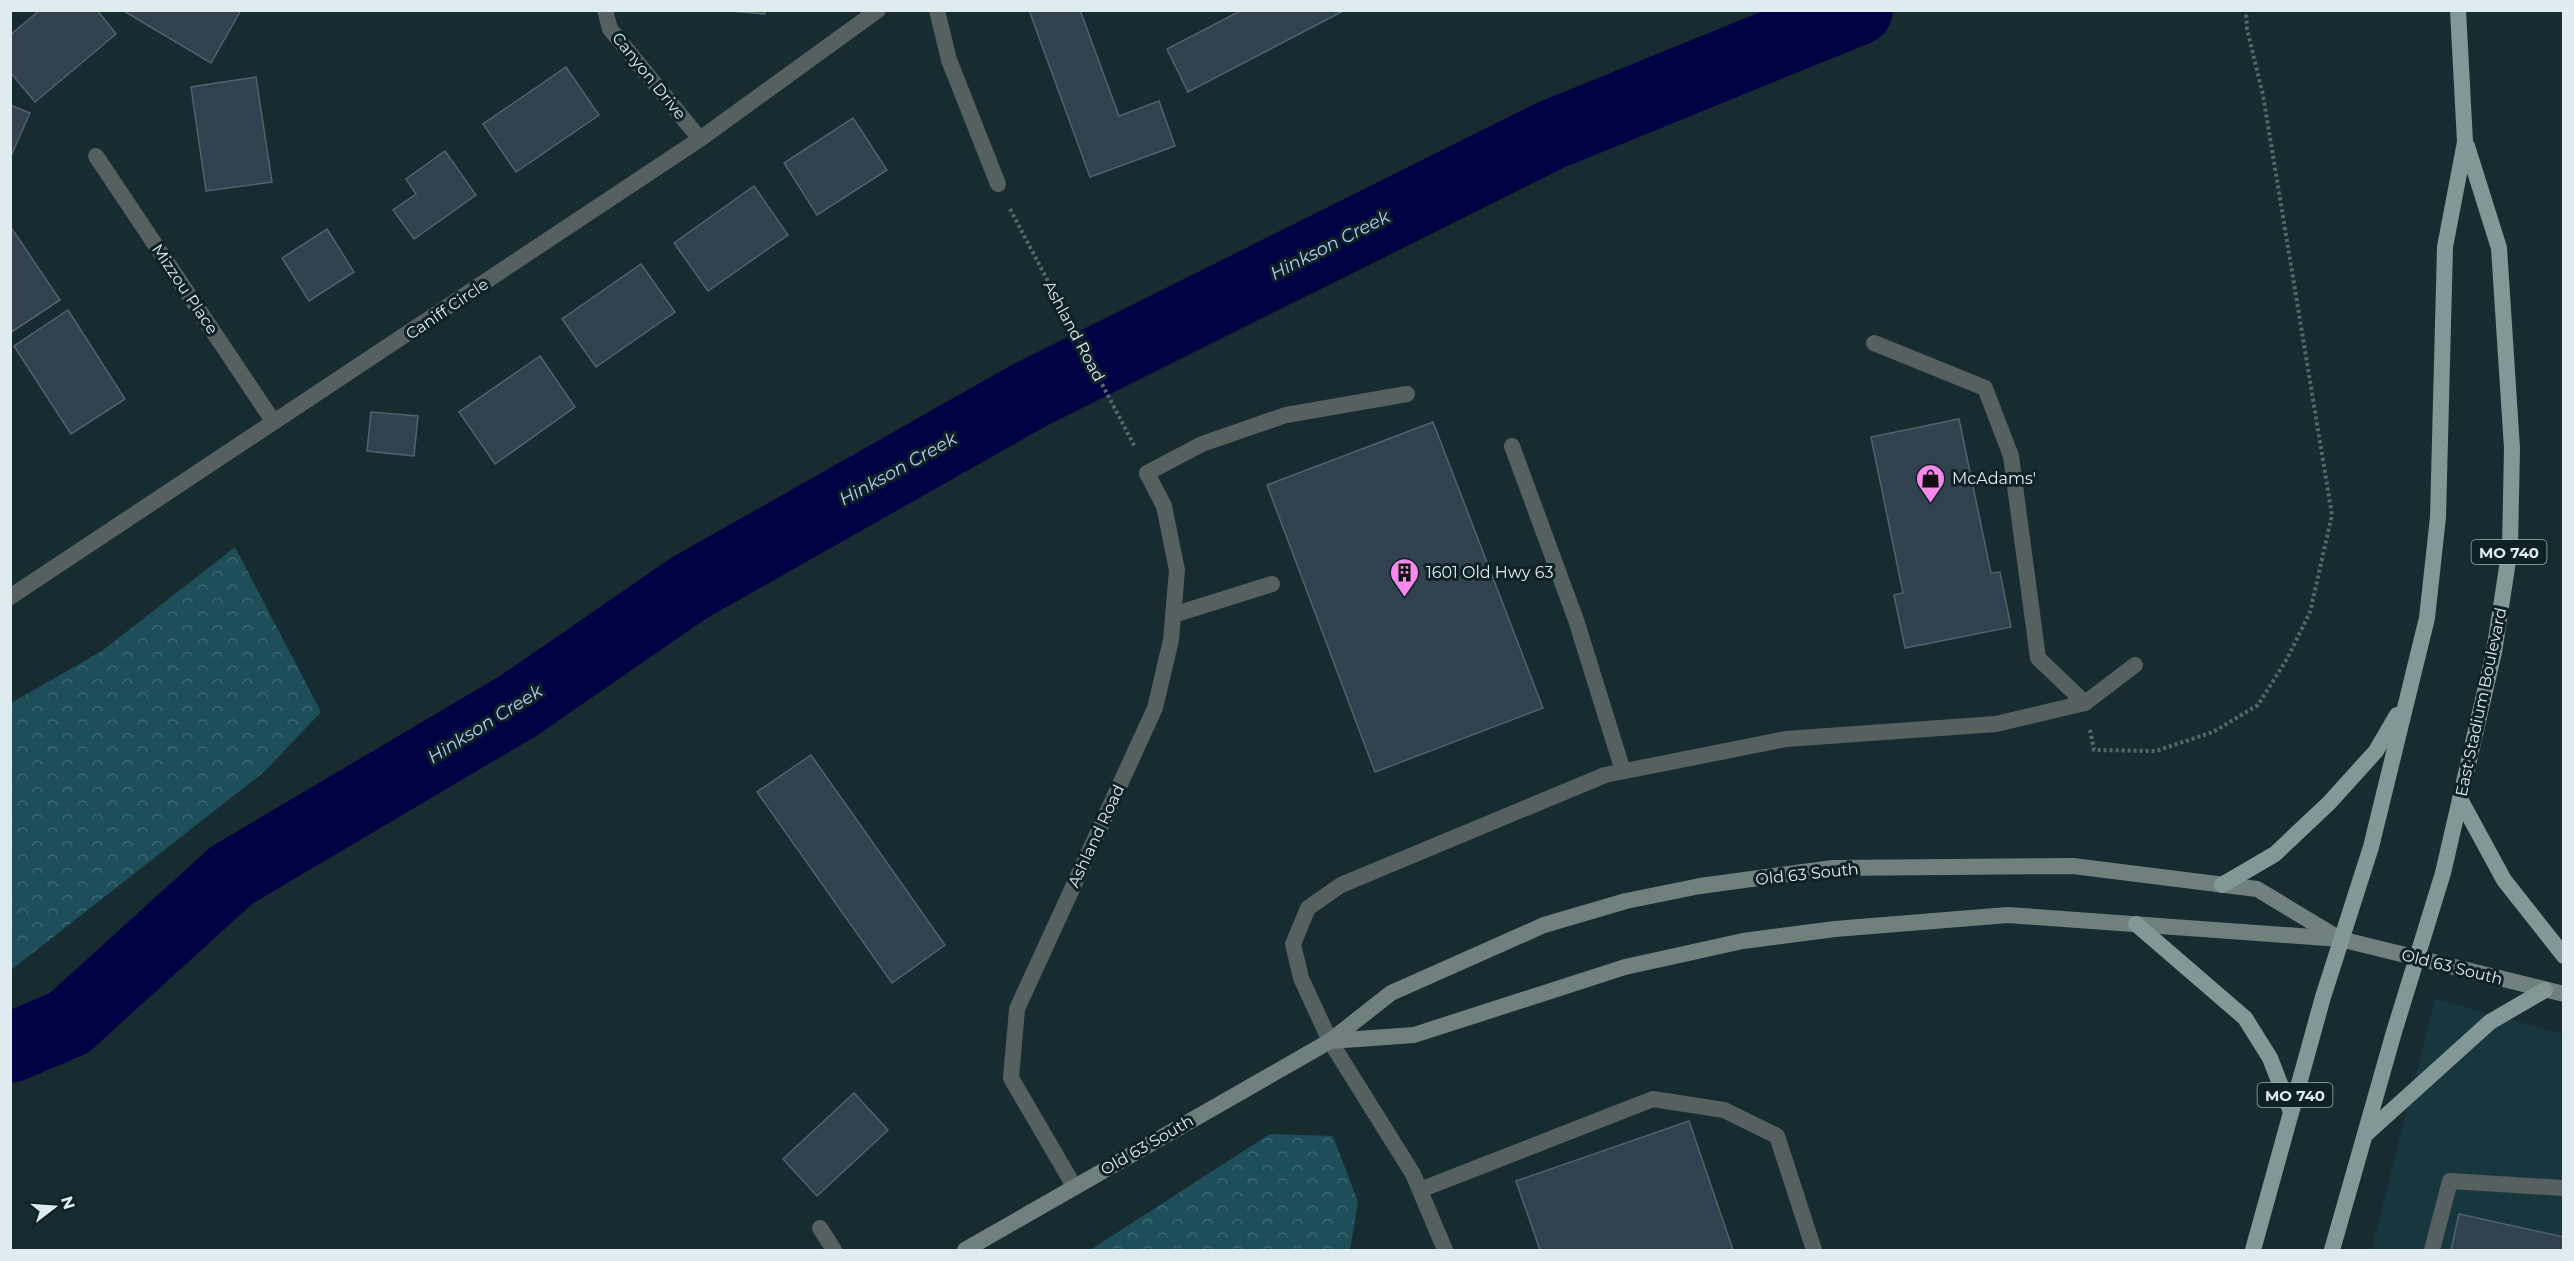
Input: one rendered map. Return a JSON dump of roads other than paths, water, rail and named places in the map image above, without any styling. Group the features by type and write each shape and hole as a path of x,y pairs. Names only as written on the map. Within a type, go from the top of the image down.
{"main road":[{"name":"East Stadium Boulevard","path":"2332,1251 2443,873 2496,640 2510,549 2512,448 2499,248 2466,142 2458,10"},
{"name":"East Stadium Boulevard","path":"2253,1251 2340,939 2371,847 2427,618 2438,517 2445,247 2466,142"},
{"path":"2222,885 2275,854 2329,803 2376,751 2407,699"},
{"path":"2460,798 2504,880 2564,956"},
{"name":"Old 63 South","path":"965,1251 1074,1186 1330,1041 1391,993 1544,926 1626,901 1700,886 1833,868 2063,866 2257,889 2340,939"},
{"name":"Old 63 South","path":"1330,1041 1414,1035 1625,967 1743,941 1835,929 2008,915 2340,939 2564,994"},
{"path":"2136,924 2245,1018 2270,1058 2291,1112"},
{"path":"2365,1135 2490,1022 2545,990"}],"street":[{"name":"Canyon Drive","path":"605,10 610,29 700,139"},
{"name":"Caniff Circle","path":"10,597 700,139 878,10"},
{"path":"937,10 949,60 998,184"},
{"name":"Mizzou Place","path":"96,156 273,421"},
{"path":"1875,343 1985,388 2011,456 2038,658 2085,703"},
{"name":"Ashland Road","path":"1074,1186 1011,1078 1017,1009 1155,708 1171,640 1177,570 1164,506 1147,473 1202,444 1286,415 1407,394"},
{"path":"1512,446 1576,620 1623,771"},
{"path":"1173,615 1272,584"},
{"path":"1445,1251 1413,1174 1330,1041 1301,978 1293,944 1308,908 1341,885 1605,775 1786,739 1996,724 2085,703 2134,665"},
{"path":"1420,1190 1653,1099 1724,1110 1777,1136 1814,1251"},
{"path":"2432,1251 2450,1181 2564,1188"},
{"path":"820,1228 834,1251"}],"waterway":[{"name":"Hinkson Creek","path":"10,1048 69,1023 232,875 518,706 689,588 1028,396 1551,135 1858,10"}],"place":[{"name":"McAdams'","path":"1931,504"},
{"name":"1601 Old Hwy 63","path":"1405,598"}]}
